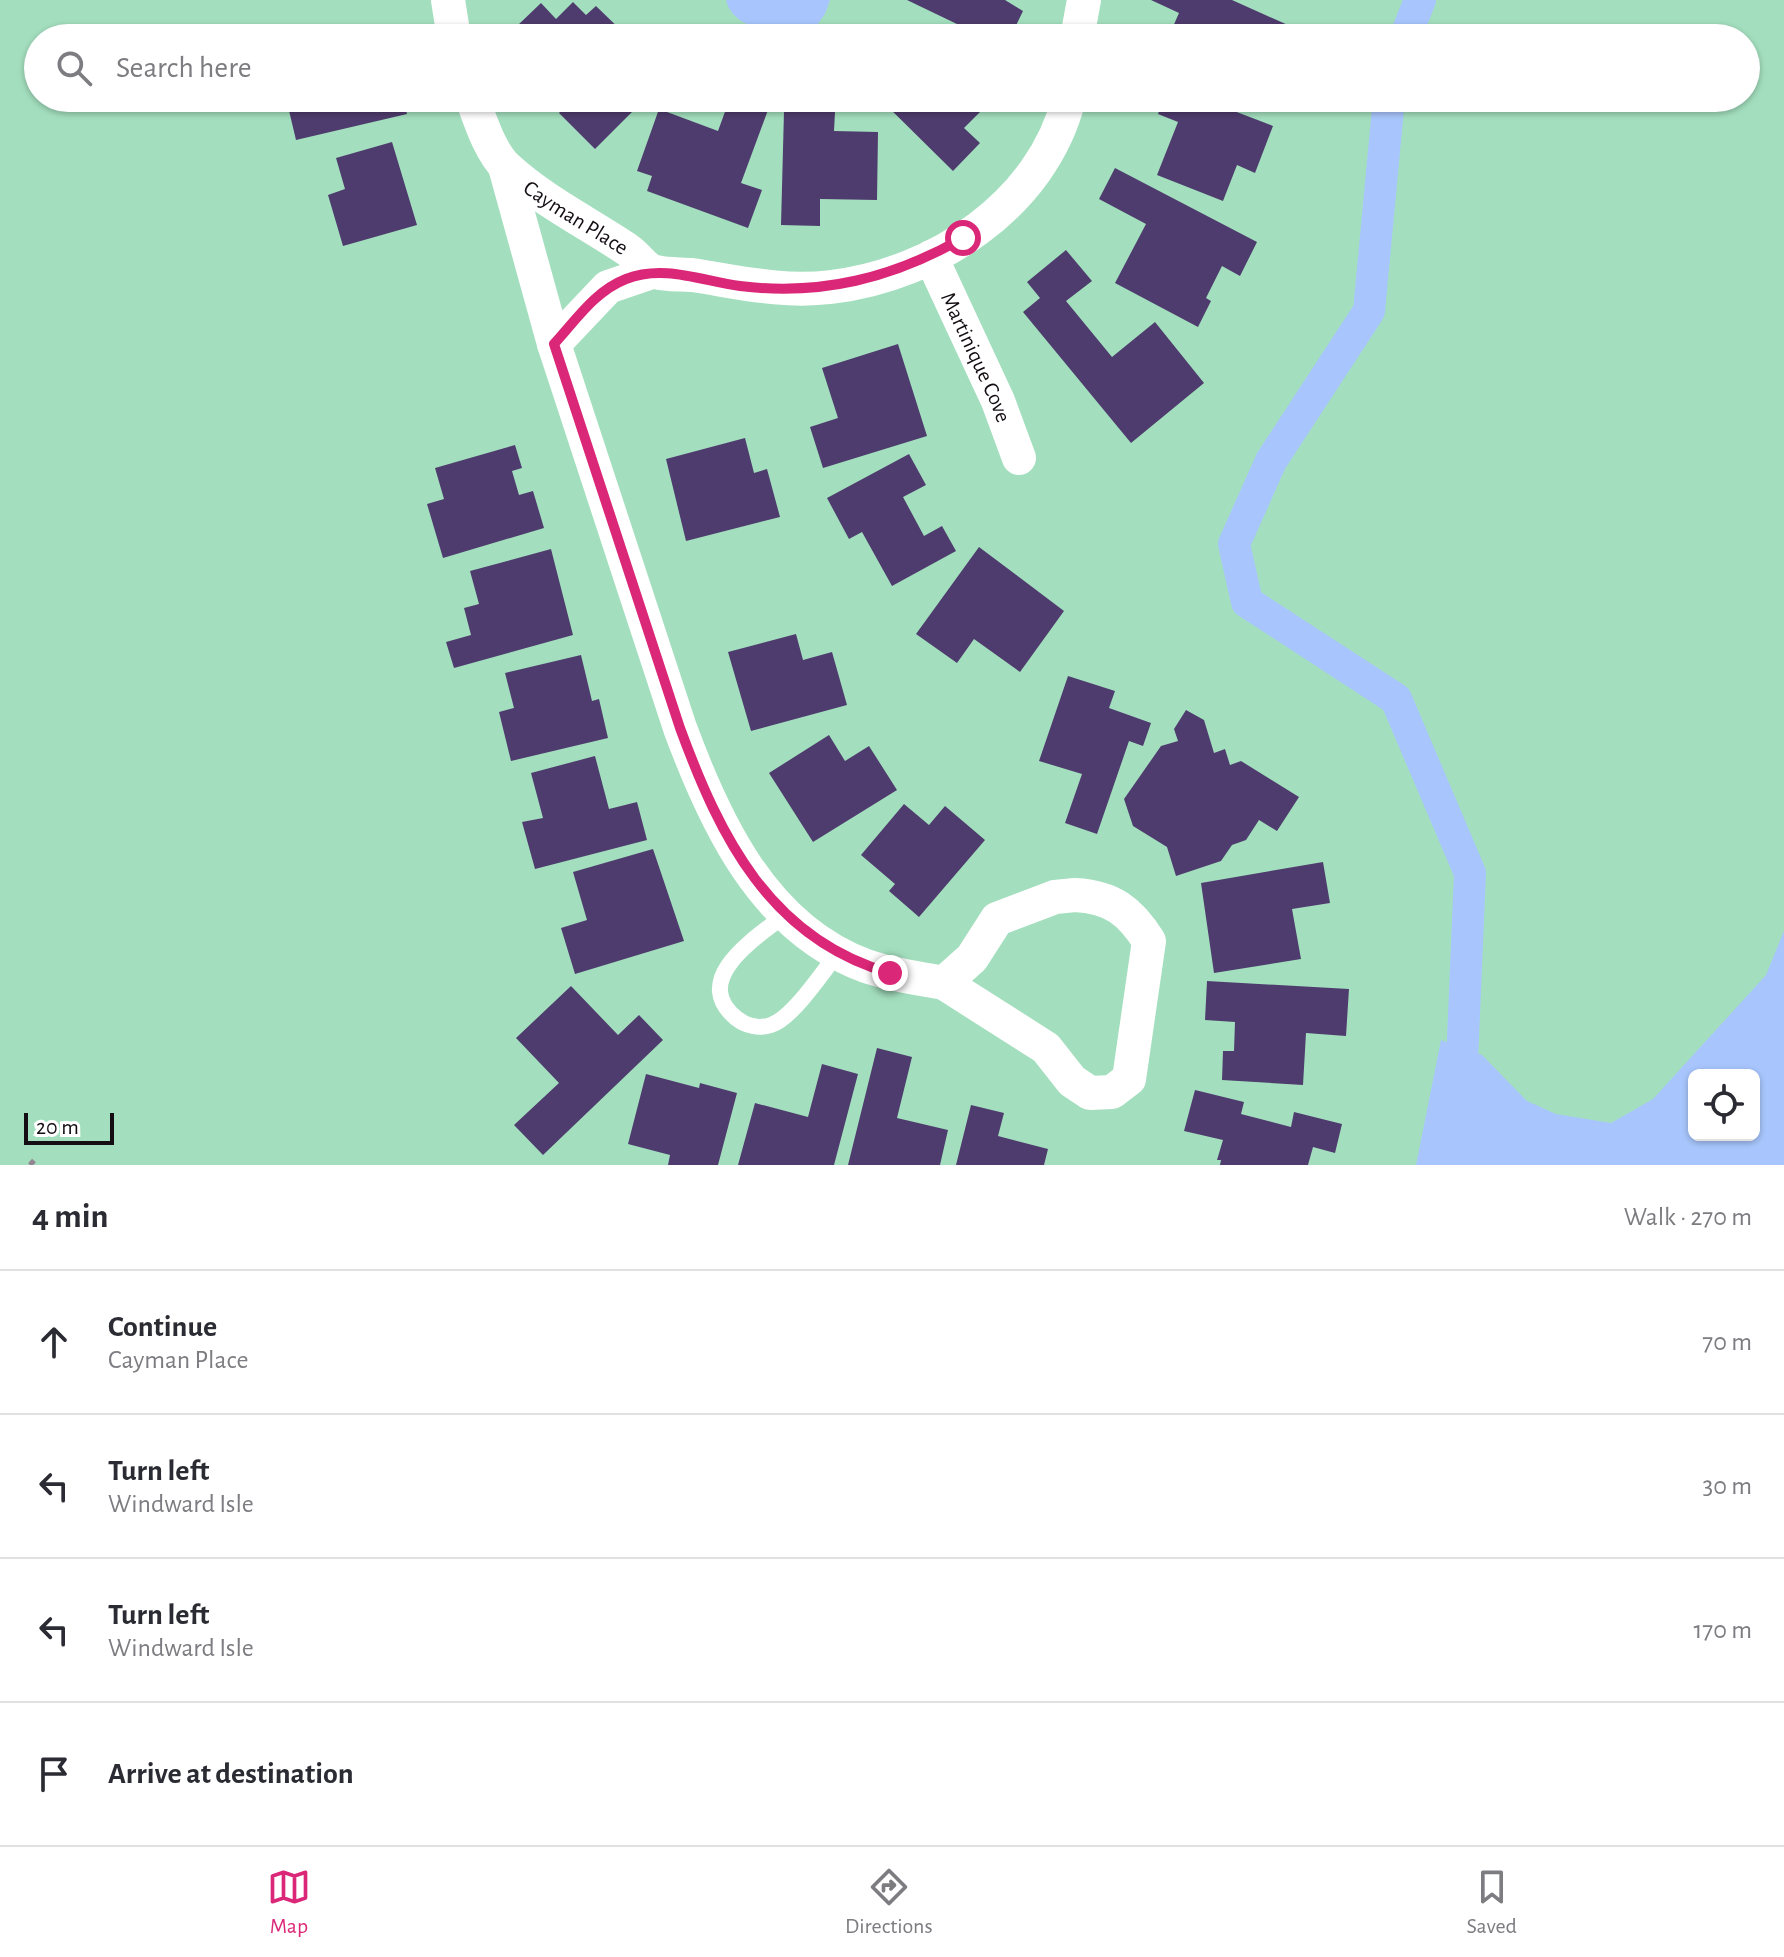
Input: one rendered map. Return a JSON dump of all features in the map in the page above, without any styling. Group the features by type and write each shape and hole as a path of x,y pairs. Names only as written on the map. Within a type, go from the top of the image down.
{"street":[{"path":"448,0 452,24"},
{"path":"1080,24 1084,0"},
{"name":"Cayman Place","path":"477,112 505,167 577,220 630,251 652,272"},
{"path":"554,344 608,287 652,272 785,290 832,287 878,277 931,257 963,238 1018,192 1047,152 1063,112"},
{"path":"505,167 554,344 702,789 733,846 785,915 838,953 878,969 944,983 1046,1048 1072,1081 1090,1093 1112,1092 1129,1079 1149,941 1134,918 1118,904 1098,896 1055,897 997,919 972,958 944,983"},
{"name":"Martinique Cove","path":"931,257 998,401 1019,458"}],"lane":[{"path":"785,915 732,956 722,977 721,997 735,1017 752,1027 772,1025 788,1013 838,953"}],"path":[{"path":"30,1165 37,1157"}],"green space":[{"path":"0,0 1784,0 1784,1165 0,1165"}],"water":[{"path":"726,0 830,0 818,24 748,24 731,11"},
{"path":"1784,931 1784,1165 1416,1165 1441,1040 1482,1055 1527,1101 1556,1114 1611,1123 1653,1099 1766,975"}],"building":[{"path":"907,0 1005,0 1023,11 1017,24 957,24"},
{"path":"1151,0 1232,0 1286,24 1174,24 1179,13"},
{"path":"573,2 586,15 596,6 615,24 519,24 541,3 556,19"},
{"path":"289,112 407,114 296,140"},
{"path":"560,112 632,112 595,149"},
{"path":"658,112 667,112 718,131 725,112 767,112 741,183 762,190 748,228 647,191 652,176 637,171"},
{"path":"784,112 835,112 834,131 878,132 877,200 820,199 820,226 781,225"},
{"path":"893,112 980,112 964,128 980,143 953,171"},
{"path":"1236,112 1273,126 1255,173 1237,165 1223,201 1157,175 1178,122 1158,114"},
{"path":"392,142 417,225 343,246 328,195 345,189 336,158"},
{"path":"1115,168 1257,242 1240,276 1222,266 1206,298 1211,301 1198,327 1115,283 1146,224 1099,199"},
{"path":"1066,250 1092,281 1066,301 1112,357 1155,322 1204,383 1131,443 1023,312 1040,298 1027,282"},
{"path":"898,344 927,436 823,468 810,427 838,418 822,368"},
{"path":"745,438 754,473 767,469 780,517 686,541 666,459"},
{"path":"515,445 522,468 512,471 519,495 533,491 544,528 443,558 427,504 444,499 435,468"},
{"path":"909,454 926,485 903,497 924,536 942,526 956,551 892,586 862,532 849,539 827,498"},
{"path":"979,547 1064,611 1020,672 974,639 957,663 916,634"},
{"path":"551,549 573,635 454,668 446,642 471,635 464,608 479,604 470,571"},
{"path":"796,634 803,660 832,652 847,705 751,731 728,652"},
{"path":"581,655 592,701 599,699 608,738 511,761 499,712 514,708 505,673"},
{"path":"1068,676 1115,691 1109,708 1151,723 1143,746 1129,741 1097,834 1065,823 1082,774 1039,761"},
{"path":"1186,710 1204,720 1214,753 1225,749 1230,765 1241,761 1299,797 1277,831 1259,820 1246,840 1232,845 1221,861 1176,876 1167,847 1133,826 1124,799 1161,746 1178,741 1174,729"},
{"path":"829,735 845,761 869,746 897,790 813,842 769,773"},
{"path":"595,756 609,809 637,802 647,840 535,869 522,822 543,818 531,773"},
{"path":"904,804 929,825 945,806 985,840 919,917 889,891 895,884 861,855"},
{"path":"653,849 684,941 575,974 561,928 587,920 573,872"},
{"path":"1323,862 1330,903 1292,909 1301,959 1214,973 1201,883"},
{"path":"1207,981 1349,989 1346,1036 1306,1033 1303,1085 1222,1080 1223,1051 1234,1051 1235,1022 1205,1020"},
{"path":"571,986 618,1035 639,1015 663,1040 543,1155 514,1125 559,1083 516,1038"},
{"path":"877,1048 912,1057 897,1118 948,1130 940,1165 848,1165"},
{"path":"822,1064 858,1074 834,1165 738,1165 755,1103 808,1117"},
{"path":"646,1074 699,1088 700,1083 737,1093 718,1165 668,1165 670,1155 628,1144"},
{"path":"1195,1090 1244,1102 1241,1114 1291,1127 1294,1112 1342,1124 1335,1153 1313,1147 1308,1165 1220,1165 1221,1160 1217,1160 1223,1140 1184,1131"},
{"path":"971,1105 1004,1113 998,1136 1048,1149 1044,1165 956,1165"}],"waterway":[{"path":"1411,24 1420,0"},
{"path":"1388,112 1369,311 1271,461 1234,544 1247,602 1396,699 1470,873 1460,1109 1449,1165"}],"route":[{"path":"890,973 867,966 823,945 785,915 768,897 733,846 702,789 554,344 591,302 608,287 628,278 652,272 785,290 832,287 900,270 931,257 963,238"}]}
